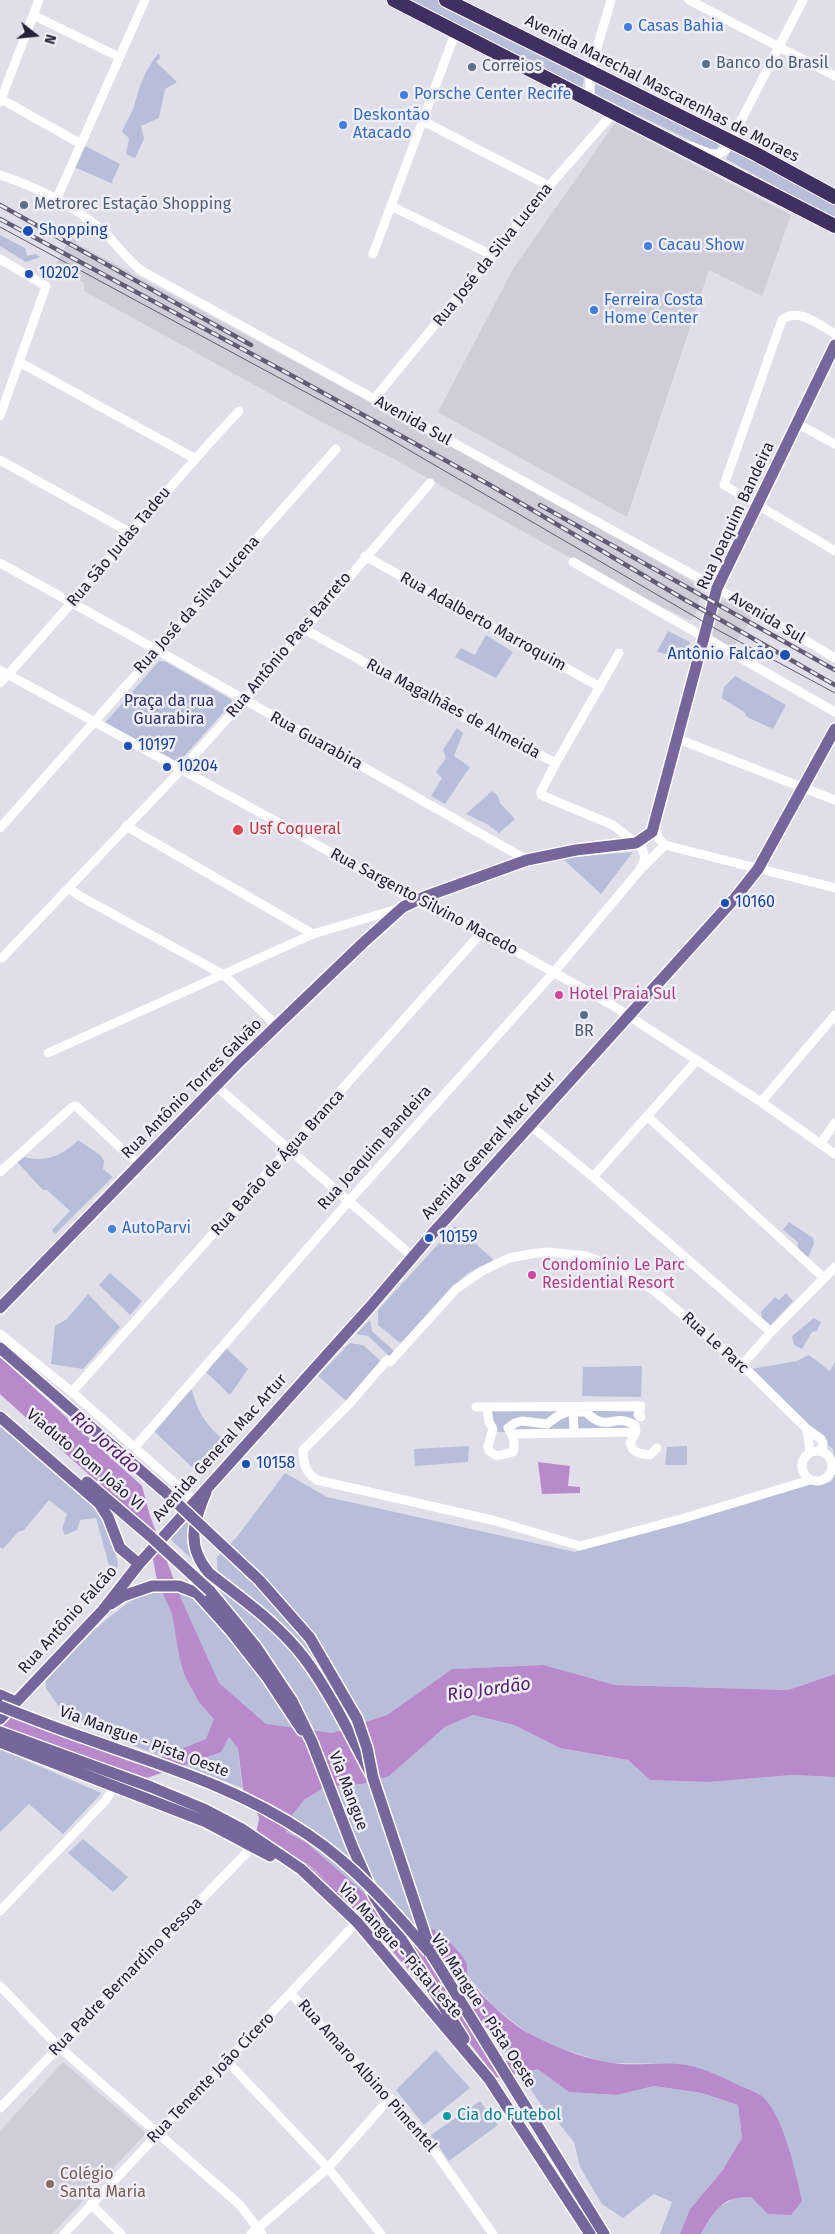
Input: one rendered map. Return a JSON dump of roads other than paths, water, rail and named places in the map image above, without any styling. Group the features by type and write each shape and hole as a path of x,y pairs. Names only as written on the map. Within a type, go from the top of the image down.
{"highway":[{"path":"394,0 835,226"},
{"name":"Avenida Marechal Mascarenhas de Moraes","path":"446,0 731,142 835,197"}],"main road":[{"name":"Rua Joaquim Bandeira","path":"655,826 717,588 835,345"},
{"name":"Avenida General Mac Artur","path":"142,1561 370,1307 412,1256 735,898 758,869 835,729"},
{"path":"636,843 649,836 655,826"},
{"name":"Rua Antônio Torres Galvão","path":"0,1308 138,1164 216,1086 363,943 403,907 527,860 576,850 636,843"},
{"name":"Viaduto Dom João VI","path":"0,1348 164,1491"},
{"name":"Viaduto Dom João VI","path":"0,1409 150,1536"},
{"path":"0,1417 99,1503 108,1517 120,1548 142,1561"},
{"path":"208,1486 201,1503 193,1536 195,1552 209,1572 274,1625 304,1658 323,1686 373,1778"},
{"name":"Via Mangue","path":"164,1491 259,1580 310,1638 357,1719 367,1748 373,1778 432,1955"},
{"name":"Via Mangue","path":"150,1536 210,1591 235,1620 292,1701 312,1742 352,1846 374,1896 489,2079"},
{"name":"Rua Antônio Falcão","path":"0,1719 9,1706 103,1610 142,1561"},
{"path":"103,1610 123,1596 152,1586 179,1586 197,1593 267,1677 297,1724 312,1742"},
{"name":"Via Mangue - Pista Oeste","path":"0,1695 9,1706 85,1738 172,1767 228,1790 308,1834 365,1881 432,1955 604,2234"},
{"name":"Via Mangue - Pista Leste","path":"0,1732 182,1799 242,1829 300,1869 357,1922 489,2079 590,2234"},
{"path":"0,1742 204,1821 253,1846 324,1890"}],"street":[{"path":"39,0 0,101 81,144"},
{"path":"57,198 145,0"},
{"path":"590,100 590,72 611,0"},
{"path":"689,0 835,76"},
{"path":"679,146 691,146 718,155 724,153 804,0"},
{"path":"33,15 119,57"},
{"path":"373,254 421,120 456,31"},
{"name":"Rua José da Silva Lucena","path":"374,400 494,256 549,186 614,112"},
{"path":"421,120 549,186"},
{"name":"Avenida Sul","path":"0,175 57,198 107,235 142,271 717,588 835,658"},
{"path":"391,206 494,256"},
{"path":"0,259 46,286 0,416"},
{"path":"835,334 799,315 789,315 782,320 724,485 835,551"},
{"path":"19,362 194,458"},
{"name":"Rua São Judas Tadeu","path":"0,683 4,672 72,603 194,458 239,411"},
{"path":"798,424 835,444"},
{"name":"Rua José da Silva Lucena","path":"0,828 336,449"},
{"path":"0,460 131,533"},
{"name":"Rua Antônio Paes Barreto","path":"2,958 244,701 430,483"},
{"name":"Rua Adalberto Marroquim","path":"366,556 600,687"},
{"path":"573,562 835,712"},
{"name":"Rua Guarabira","path":"0,563 527,860"},
{"name":"Rua Magalhães de Almeida","path":"304,629 458,714 556,763 541,791 542,795 613,825 636,843"},
{"path":"556,763 619,653"},
{"name":"Rua Sargento Silvino Macedo","path":"4,672 415,901 482,932 555,971 630,1015 761,1102 835,1154"},
{"path":"678,739 835,800"},
{"path":"126,826 313,934"},
{"path":"655,826 660,839 665,845 835,888"},
{"path":"636,843 645,853 640,870"},
{"name":"Rua Joaquim Bandeira","path":"135,1447 348,1202 555,971 640,870 665,845"},
{"path":"69,888 78,895 224,975 277,1026"},
{"path":"48,1053 313,934 403,907"},
{"name":"Rua Barão de Água Branca","path":"72,1392 290,1150 482,932"},
{"path":"761,1102 835,1015"},
{"path":"593,1177 697,1060"},
{"path":"216,1086 412,1256"},
{"path":"0,1172 29,1144 72,1107 76,1106 138,1164"},
{"path":"647,1116 824,1278"},
{"path":"820,1144 835,1123"},
{"path":"531,1126 593,1177 771,1332"},
{"name":"Rua Le Parc","path":"547,1252 586,1256 623,1270 658,1293 742,1366 807,1429 821,1439 823,1444 822,1452 831,1461 831,1471 824,1479 820,1481 810,1480 681,1519 580,1546 496,1521 316,1480 310,1476 303,1464 303,1450 349,1404 456,1289 472,1277 509,1258 547,1252"},
{"path":"742,1366 771,1332 835,1267"},
{"path":"0,1334 72,1392 195,1501"},
{"path":"476,1407 573,1409 642,1406 638,1414 642,1417"},
{"path":"487,1408 489,1422 494,1429 488,1446 489,1451 497,1456 514,1452 514,1437 508,1428 516,1423 534,1422 540,1425 547,1424 573,1409 586,1412 596,1422 604,1424 618,1420 635,1425 636,1432 630,1443 631,1448 636,1452 650,1454 656,1448"},
{"path":"573,1409 574,1432"},
{"path":"807,1429 810,1453 802,1464 804,1474 810,1480"},
{"path":"511,1434 636,1432"},
{"path":"810,1453 822,1452"},
{"path":"0,1911 106,1800 114,1786"},
{"name":"Rua Padre Bernardino Pessoa","path":"0,2108 253,1846"},
{"name":"Rua Tenente João Cícero","path":"64,2234 357,1922"},
{"path":"0,1986 58,2046 240,2205 256,2232 328,2168 390,2098"},
{"name":"Rua Amaro Albino Pimentel","path":"291,1994 421,2132 492,2234"},
{"path":"228,2061 328,2168 381,2234"},
{"path":"91,2204 121,2234"}],"water":[{"name":"Rio Jordão","path":"0,1357 142,1486 150,1516 181,1599 219,1683 266,1724 332,1733 387,1715 452,1669 544,1665 615,1685 788,1690 835,1674 835,1777 792,1775 708,1782 650,1780 628,1760 560,1748 514,1725 473,1715 445,1727 389,1776 362,1784 325,1787 304,1800 290,1818 285,1834 293,1848 304,1861 317,1873 346,1893 377,1909 423,1925 443,1936 463,1957 467,1964 468,1976 478,1991 504,2016 528,2033 566,2050 606,2062 693,2066 741,2086 765,2099 778,2119 788,2147 802,2201 791,2215 768,2214 751,2197 741,2197 732,2199 720,2206 710,2218 701,2234 680,2234 690,2209 722,2171 742,2138 738,2105 702,2093 654,2086 617,2095 569,2092 496,2039 456,1992 465,2011 425,1989 368,1923 325,1882 272,1839 243,1790 238,1748 229,1737 221,1752 147,1778 0,1727 0,1714 142,1765 206,1739 214,1719 199,1702 185,1676 180,1660 172,1614 157,1580 149,1539 139,1520 0,1394"},
{"path":"538,1462 570,1466 568,1486 580,1487 580,1493 542,1494"}],"waterway":[{"path":"269,1808 264,1832 301,1848 381,1918"},
{"path":"444,1997 498,2068"},
{"path":"499,2070 549,2059"}],"tram line":[{"path":"0,227 359,421 716,629 835,693"}],"railway":[{"path":"0,205 251,345"},
{"path":"0,219 289,374 490,485 835,685"},
{"path":"540,505 835,670"}],"place":[{"name":"Casas Bahia","path":"628,27"},
{"name":"Banco do Brasil","path":"706,64"},
{"name":"Correios","path":"472,67"},
{"name":"Porsche Center Recife","path":"404,95"},
{"name":"Deskontão Atacado","path":"343,125"},
{"name":"Metrorec Estação Shopping","path":"24,205"},
{"name":"Shopping","path":"28,231"},
{"name":"Cacau Show","path":"648,246"},
{"name":"10202","path":"29,274"},
{"name":"Ferreira Costa Home Center","path":"594,310"},
{"name":"Antônio Falcão","path":"785,655"},
{"name":"10197","path":"128,746"},
{"name":"10204","path":"167,767"},
{"name":"Usf Coqueral","path":"238,830"},
{"name":"10160","path":"725,903"},
{"name":"Hotel Praia Sul","path":"559,995"},
{"name":"BR","path":"584,1015"},
{"name":"AutoParvi","path":"112,1229"},
{"name":"10159","path":"429,1238"},
{"name":"Condomínio Le Parc Residential Resort","path":"532,1275"},
{"name":"10158","path":"246,1464"},
{"name":"Cia do Futebol","path":"447,2116"},
{"name":"Colégio Santa Maria","path":"50,2184"}],"park label":[{"name":"Praça da rua Guarabira","path":"169,711"}]}
